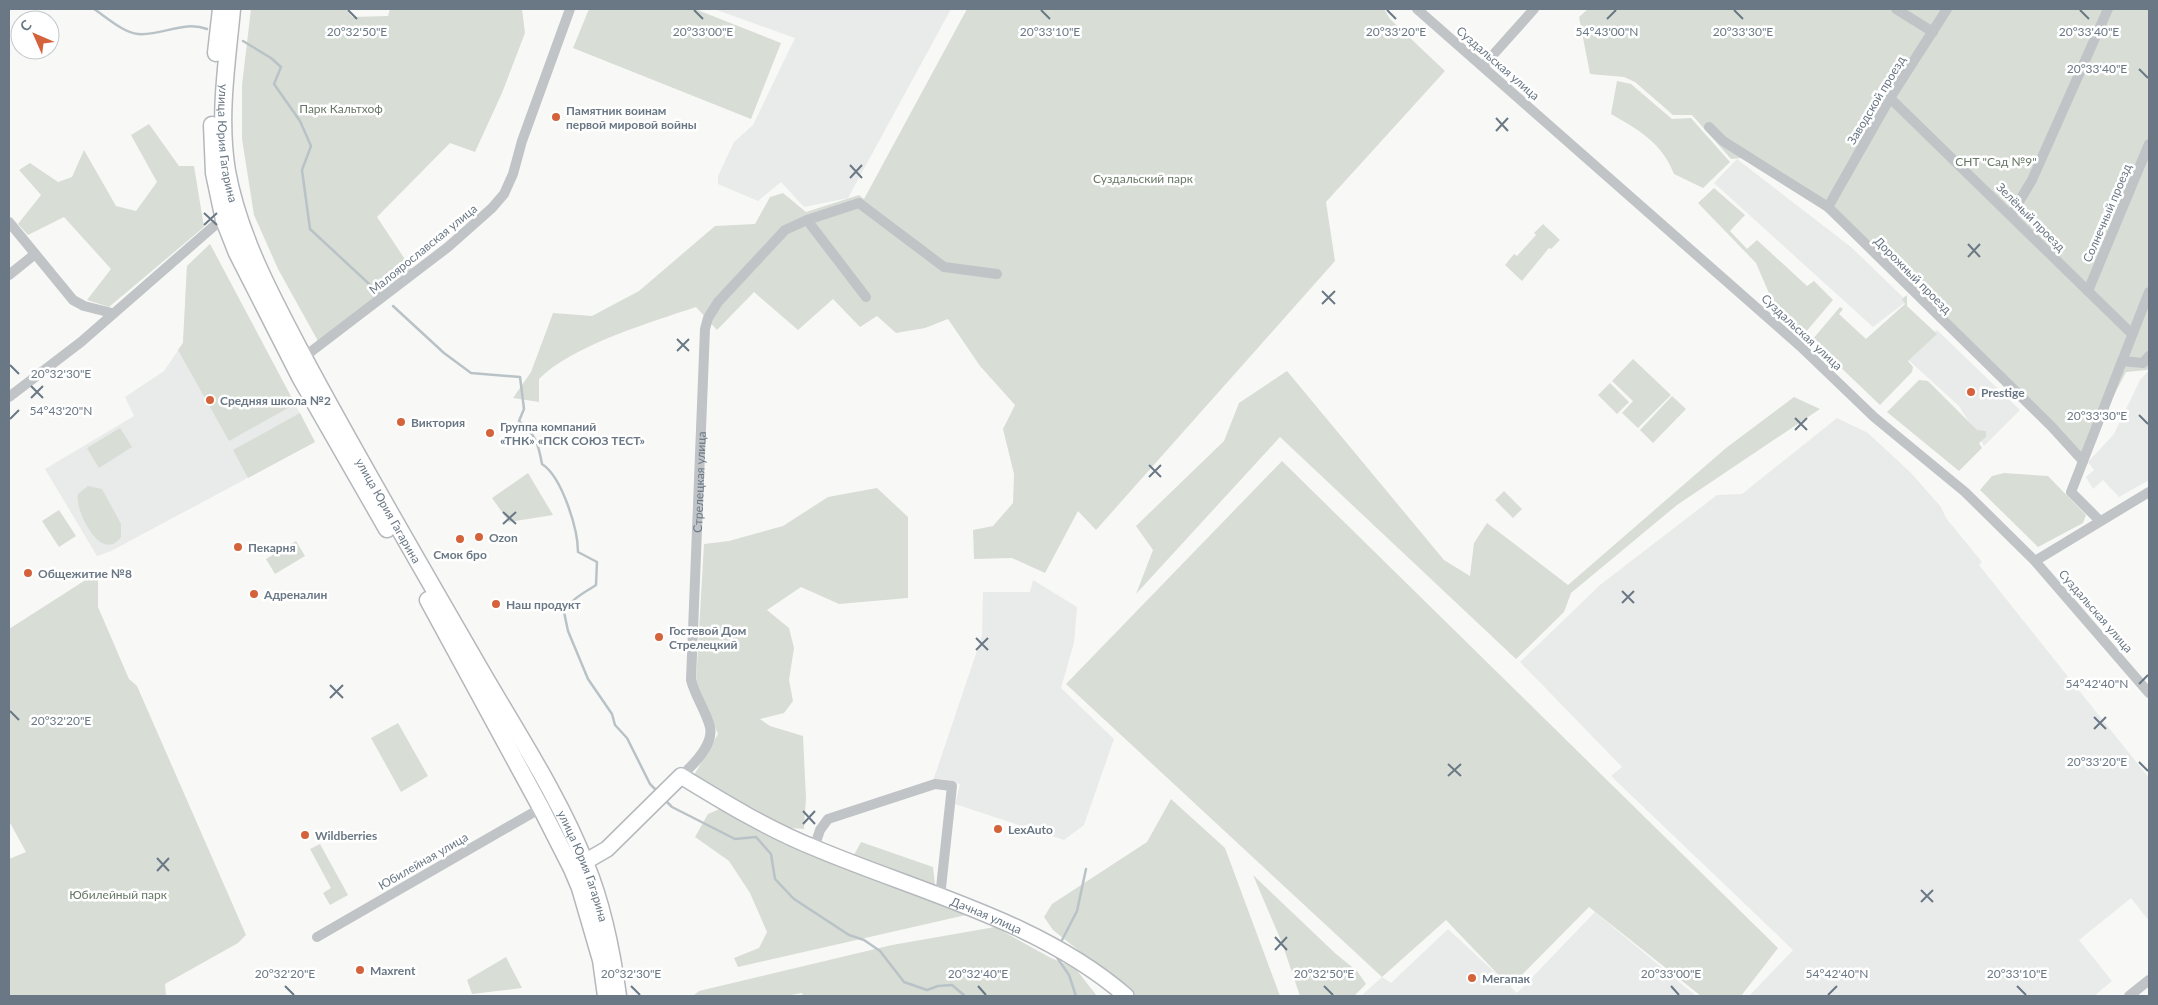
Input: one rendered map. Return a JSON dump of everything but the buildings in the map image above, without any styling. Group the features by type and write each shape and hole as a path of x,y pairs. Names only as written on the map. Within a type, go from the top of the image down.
{"main road":[{"name":"улица Юрия Гагарина","path":"221,9 212,95 214,173 231,216 255,291 337,419 559,807 613,956 618,996"},
{"name":"улица Юрия Гагарина","path":"231,216 222,132 223,93 232,9"},
{"name":"улица Юрия Гагарина","path":"299,361 336,443 404,558 541,808 579,866 582,894 601,960 606,996"}],"street":[{"name":"Малоярославская улица","path":"299,361 448,247 492,208 504,194 513,174 522,141 570,9"},
{"name":"Суздальская улица","path":"1417,9 1800,346 1874,417 1965,492 2035,561 2149,693"},
{"path":"1482,66 1534,9"},
{"path":"1896,9 1933,32"},
{"name":"Заводской проезд","path":"1828,207 1890,98 1947,9"},
{"path":"2011,215 2032,180 2108,9"},
{"name":"Зелёный проезд","path":"1890,98 2132,334"},
{"name":"Дорожный проезд","path":"1709,127 1723,141 1828,207 2051,426 2083,461"},
{"name":"Солнечный проезд","path":"2088,291 2149,144"},
{"name":"Стрелецкая улица","path":"579,866 607,849 693,765 709,738 710,728 695,695 691,680 705,329 708,318 718,302 785,230 807,220 859,203 944,267 997,274"},
{"path":"9,397 80,342 112,312 214,226 231,216"},
{"path":"807,220 866,297"},
{"path":"9,222 73,300 84,306 112,312"},
{"path":"9,275 35,254"},
{"path":"2100,521 2071,492 2149,292"},
{"path":"2122,361 2143,363 2149,356"},
{"path":"2035,561 2149,492"},
{"path":"681,776 754,819 814,848 940,897"},
{"name":"Дачная улица","path":"814,848 820,830 828,820 935,784 952,786 940,897 1009,923 1066,953 1094,970 1126,996"},
{"name":"Юбилейная улица","path":"317,937 541,808"},
{"path":"2129,996 2149,980"}],"shaded area":[{"path":"714,9 951,9 848,198 804,207 781,182 758,201 718,184 718,176 734,142 753,125 795,38"},
{"path":"1737,159 1851,247 1907,301 1873,327 1714,183"},
{"name":"Средняя школа №2","path":"210,244 315,442 111,551 97,556 45,469 134,416 125,397 164,371 183,343 187,266"},
{"path":"1937,330 2020,410 1984,446 1959,406 1904,356"},
{"path":"2149,370 2149,480 2119,497 2103,480 2093,489 2086,477 2094,470 2088,462 2114,434 2140,380"},
{"path":"1837,418 1868,433 1911,473 1941,507 1946,518 1982,562 1979,565 2149,778 2149,921 2131,898 2079,940 2112,981 2094,996 1749,996 1793,950 1611,776 1622,767 1520,662 1600,585 1717,495 1742,494"},
{"path":"1033,580 1077,607 1074,643 1061,688 1114,739 1084,825 1064,840 955,804 960,784 933,781 982,636 983,592 1030,592"},
{"path":"1595,912 1696,996 1361,996 1382,977 1391,983 1448,929 1517,993"}],"green space":[{"name":"Парк Кальтхоф","path":"251,9 346,9 352,17 388,16 390,9 522,9 525,33 502,93 475,152 450,143 377,217 412,270 318,341 278,269 254,215 242,139 242,85"},
{"path":"589,9 695,9 781,43 751,119 573,48"},
{"name":"Суздальский парк","path":"967,9 1384,9 1390,19 1445,71 1326,202 1335,261 1096,530 1078,511 1045,573 1012,558 974,559 973,530 993,526 1013,503 1014,474 1003,429 1015,405 980,366 948,319 925,328 896,333 877,316 860,327 833,299 798,330 754,292 717,330 696,307 678,313 613,336 571,356 553,367 539,379 539,402 513,398 531,372 553,313 592,316 639,291 715,226 755,224 770,197 783,193 806,212 859,195 864,199"},
{"name":"СНТ \"Сад №9\"","path":"1588,9 2149,9 2149,367 2147,370 2126,372 2083,455 1805,192 1751,157 1731,159 1692,115 1673,115 1635,82 1624,77 1590,74 1579,17"},
{"path":"1617,81 1631,84 1672,119 1691,118 1730,162 1703,188 1674,174 1663,154 1648,138 1611,114"},
{"path":"149,124 179,166 194,166 204,227 109,307 87,300 111,269 64,217 28,235 18,224 41,195 19,170 30,163 58,182 72,177 84,150 116,206 136,211 157,182 131,135"},
{"path":"1714,188 1745,215 1730,231 1747,249 1757,240 1807,286 1814,281 1833,300 1805,333 1775,307 1756,263 1698,203"},
{"path":"1543,224 1560,240 1551,249 1549,248 1522,281 1505,265 1514,254 1517,256 1536,235 1534,233"},
{"path":"210,244 295,404 229,441 178,350 183,343 187,266"},
{"path":"1907,295 1907,306 1937,334 1908,361 1913,367 1912,372 1880,405 1812,340 1840,307 1843,309 1839,314 1866,339 1905,304 1902,299"},
{"path":"1633,359 1671,395 1638,428 1622,413 1633,401 1612,381"},
{"path":"1287,371 1444,560 1470,576 1474,543 1487,523 1568,585 1726,448 1794,397 1820,409 1677,505 1571,593 1564,612 1516,659 1280,437 1136,594 1153,550 1136,526 1224,441 1239,403"},
{"path":"1919,380 1928,381 1977,430 1986,431 1986,437 1979,443 1982,448 1959,471 1887,412"},
{"path":"1610,383 1629,402 1617,414 1598,395"},
{"path":"1672,396 1686,409 1653,443 1640,430"},
{"path":"300,413 315,442 248,478 233,450"},
{"path":"120,428 132,447 99,468 87,448"},
{"path":"1282,461 1778,948 1741,996 1701,996 1589,907 1510,987 1446,920 1382,977 1066,684"},
{"path":"528,473 553,515 509,522 492,498"},
{"path":"2004,473 2048,476 2086,515 2083,523 2038,547 1980,490 1992,476"},
{"path":"88,486 102,489 121,524 121,537 113,544 105,544 90,532 80,511 78,494"},
{"path":"877,488 908,517 908,598 839,604 801,587 767,610 789,628 794,648 789,680 793,701 784,713 760,719 770,726 803,736 806,798 804,829 750,825 848,866 861,842 933,867 937,902 966,915 738,967 734,958 759,948 767,932 750,893 729,861 695,837 708,814 722,808 723,795 694,775 718,734 696,682 704,544 729,541 783,526 828,497"},
{"path":"1504,491 1522,509 1513,518 1495,500"},
{"path":"59,510 76,536 59,547 42,521"},
{"path":"296,541 305,556 275,574 266,559"},
{"name":"Юбилейный парк","path":"98,572 98,607 129,679 137,686 246,935 238,943 165,984 166,996 9,996 9,859 26,852 9,821 9,629"},
{"path":"398,723 428,776 401,792 371,738"},
{"path":"1171,799 1225,848 1280,996 1134,996 1053,930 1044,917 1052,904 1147,842"},
{"path":"320,844 348,895 330,905 323,893 331,888 310,849"},
{"path":"1253,875 1336,954 1357,971 1366,984 1354,996 1300,996 1282,943"},
{"path":"995,927 1051,958 1075,968 1097,996 803,996 802,993 786,996 693,996 699,991 892,945"},
{"path":"506,957 522,988 472,994 467,980"}],"waterway":[{"path":"94,9 121,28 138,34 156,33 190,26 207,29"},
{"path":"243,41 271,58 281,67 274,84 300,121 311,146 302,170 310,229 381,295"},
{"path":"393,306 444,353 471,373 520,377 524,409 519,421 533,435 542,464 556,480 568,504 575,530 578,552 597,562 596,585 574,600 564,612 568,631 588,679 612,714 615,725 627,738 650,784 657,791"},
{"path":"664,799 672,807 735,839 756,837 771,854 775,879 794,899 849,935 864,940 880,951 904,982 927,990 938,986 952,985 965,996"},
{"path":"1060,944 1077,911 1086,869"},
{"path":"1057,954 1056,956 1069,975 1076,996"}],"place":[{"name":"Памятник воинам первой мировой войны","path":"556,117"},
{"name":"Prestige","path":"1971,392"},
{"name":"Средняя школа №2","path":"210,400"},
{"name":"Виктория","path":"401,422"},
{"name":"Группа компаний «ТНК» «ПСК СОЮЗ ТЕСТ»","path":"490,433"},
{"name":"Ozon","path":"479,537"},
{"name":"Смок бро","path":"460,539"},
{"name":"Пекарня","path":"238,547"},
{"name":"Общежитие №8","path":"28,573"},
{"name":"Адреналин","path":"254,594"},
{"name":"Наш продукт","path":"496,604"},
{"name":"Гостевой Дом Стрелецкий","path":"659,637"},
{"name":"LexAuto","path":"998,829"},
{"name":"Wildberries","path":"305,835"},
{"name":"Maxrent","path":"360,970"},
{"name":"Мегапак","path":"1472,978"}]}
